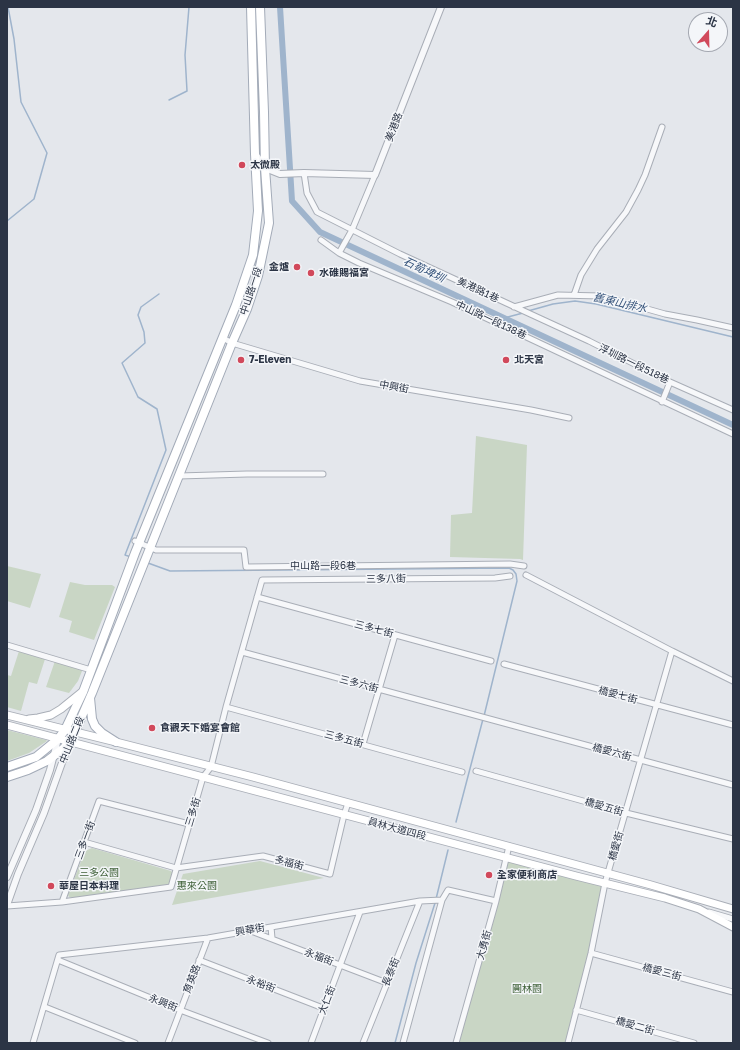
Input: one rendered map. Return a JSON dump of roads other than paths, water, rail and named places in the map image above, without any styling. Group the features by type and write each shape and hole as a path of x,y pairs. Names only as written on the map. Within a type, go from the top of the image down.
{"main road":[{"name":"中山路一段","path":"128,571 135,553 137,542 223,338 253,255 258,211 251,7"},
{"name":"中山路一段","path":"138,575 247,309 258,276 269,223 264,168 264,112 260,7"},
{"name":"中山路二段","path":"58,739 83,692 128,571"},
{"name":"中山路二段","path":"69,741 75,732 90,697 138,575"},
{"path":"10,716 29,719 51,715 83,692"},
{"path":"90,697 92,719 95,726 102,733 116,742"},
{"name":"員林大道四段","path":"10,716 116,742 348,803 651,885 733,909"},
{"name":"員林大道四段","path":"7,725 506,858 665,898 699,909 733,927"},
{"path":"7,767 36,757 58,739"},
{"path":"7,777 28,770 47,761 69,741"}],"street":[{"name":"美港路","path":"375,175 440,7"},
{"path":"574,295 581,275 597,249 626,212 638,190 662,128"},
{"path":"255,154 264,168 280,174 301,173 375,175 352,230 339,253"},
{"name":"美港路1巷","path":"301,173 307,193 317,212 522,310"},
{"name":"中山路一段138巷","path":"320,240 339,253 359,263 452,302 591,366 662,402 733,434"},
{"path":"514,307 558,295 601,296 665,314 733,328"},
{"name":"浮圳路一段518巷","path":"522,310 670,382 733,410"},
{"name":"中興街","path":"223,338 232,343 360,381 531,410 569,418"},
{"path":"662,402 670,382"},
{"path":"179,476 322,474"},
{"name":"中山路一段6巷","path":"137,542 156,550 244,550 246,567 505,564 524,566"},
{"path":"526,575 733,681"},
{"name":"三多八街","path":"262,580 495,578 510,576"},
{"name":"三多街","path":"7,906 62,902 171,887 203,777 211,767 226,707 262,580"},
{"name":"三多七街","path":"257,597 491,661"},
{"path":"363,744 395,635"},
{"path":"7,645 91,670"},
{"name":"橋愛街","path":"568,1043 591,953 605,883 672,651"},
{"name":"三多六街","path":"242,652 490,720"},
{"name":"橋愛七街","path":"504,664 656,706 733,725"},
{"name":"三多五街","path":"226,707 462,772"},
{"name":"橋愛六街","path":"490,720 733,785"},
{"name":"中山路二段","path":"7,877 36,810 54,756 58,739"},
{"name":"中山路二段","path":"7,906 18,874 44,813 69,741"},
{"name":"橋愛五街","path":"476,771 626,813 733,839"},
{"name":"三多一街","path":"62,902 99,801 189,824"},
{"name":"多福街","path":"176,868 263,856 330,874 348,803"},
{"path":"84,842 176,868"},
{"name":"大勇街","path":"456,1043 496,902 509,846"},
{"path":"403,1043 441,900 448,890 496,902"},
{"name":"興華街","path":"59,958 208,938 420,901 441,900"},
{"name":"長泰街","path":"363,1043 420,901"},
{"path":"699,909 733,919"},
{"name":"大仁街","path":"311,1043 360,912"},
{"path":"271,927 272,938"},
{"name":"永福街","path":"251,930 387,983"},
{"name":"育英路","path":"168,1043 208,938"},
{"name":"橋愛三街","path":"591,953 733,992"},
{"path":"34,1043 59,958"},
{"name":"永興街","path":"59,958 180,1010 268,1043"},
{"name":"永裕街","path":"199,960 323,1008"},
{"path":"44,1007 135,1043"},
{"name":"橋愛二街","path":"576,1010 694,1043"}],"waterway":[{"path":"7,221 34,199 47,153 21,102 14,39 8,7"},
{"path":"169,100 187,91 185,55 189,7"},
{"name":"石筍埤圳","path":"280,7 292,201 320,232 733,425"},
{"path":"131,557 125,555 166,450 157,409 138,397 122,363 145,343 144,332 138,315 141,307 159,294"},
{"name":"舊東山排水","path":"528,311 553,304 575,301 596,304 733,337"},
{"name":"舊東山排水","path":"504,318 523,313"},
{"path":"148,563 170,571 509,568 516,574 517,581 484,716"},
{"path":"456,822 483,719"},
{"path":"436,899 448,850"},
{"path":"395,1043 416,963 435,903"}],"place":[{"name":"太微殿","path":"242,165"},
{"name":"金爐","path":"297,267"},
{"name":"水碓賜福宮","path":"311,273"},
{"name":"7-Eleven","path":"241,360"},
{"name":"北天宮","path":"506,360"},
{"name":"食觀天下婚宴會館","path":"152,728"},
{"name":"全家便利商店","path":"489,875"},
{"name":"華屋日本料理","path":"51,886"}],"park label":[{"name":"三多公園","path":"99,873"},
{"name":"惠來公園","path":"197,886"},
{"name":"圓林園","path":"527,989"}]}
